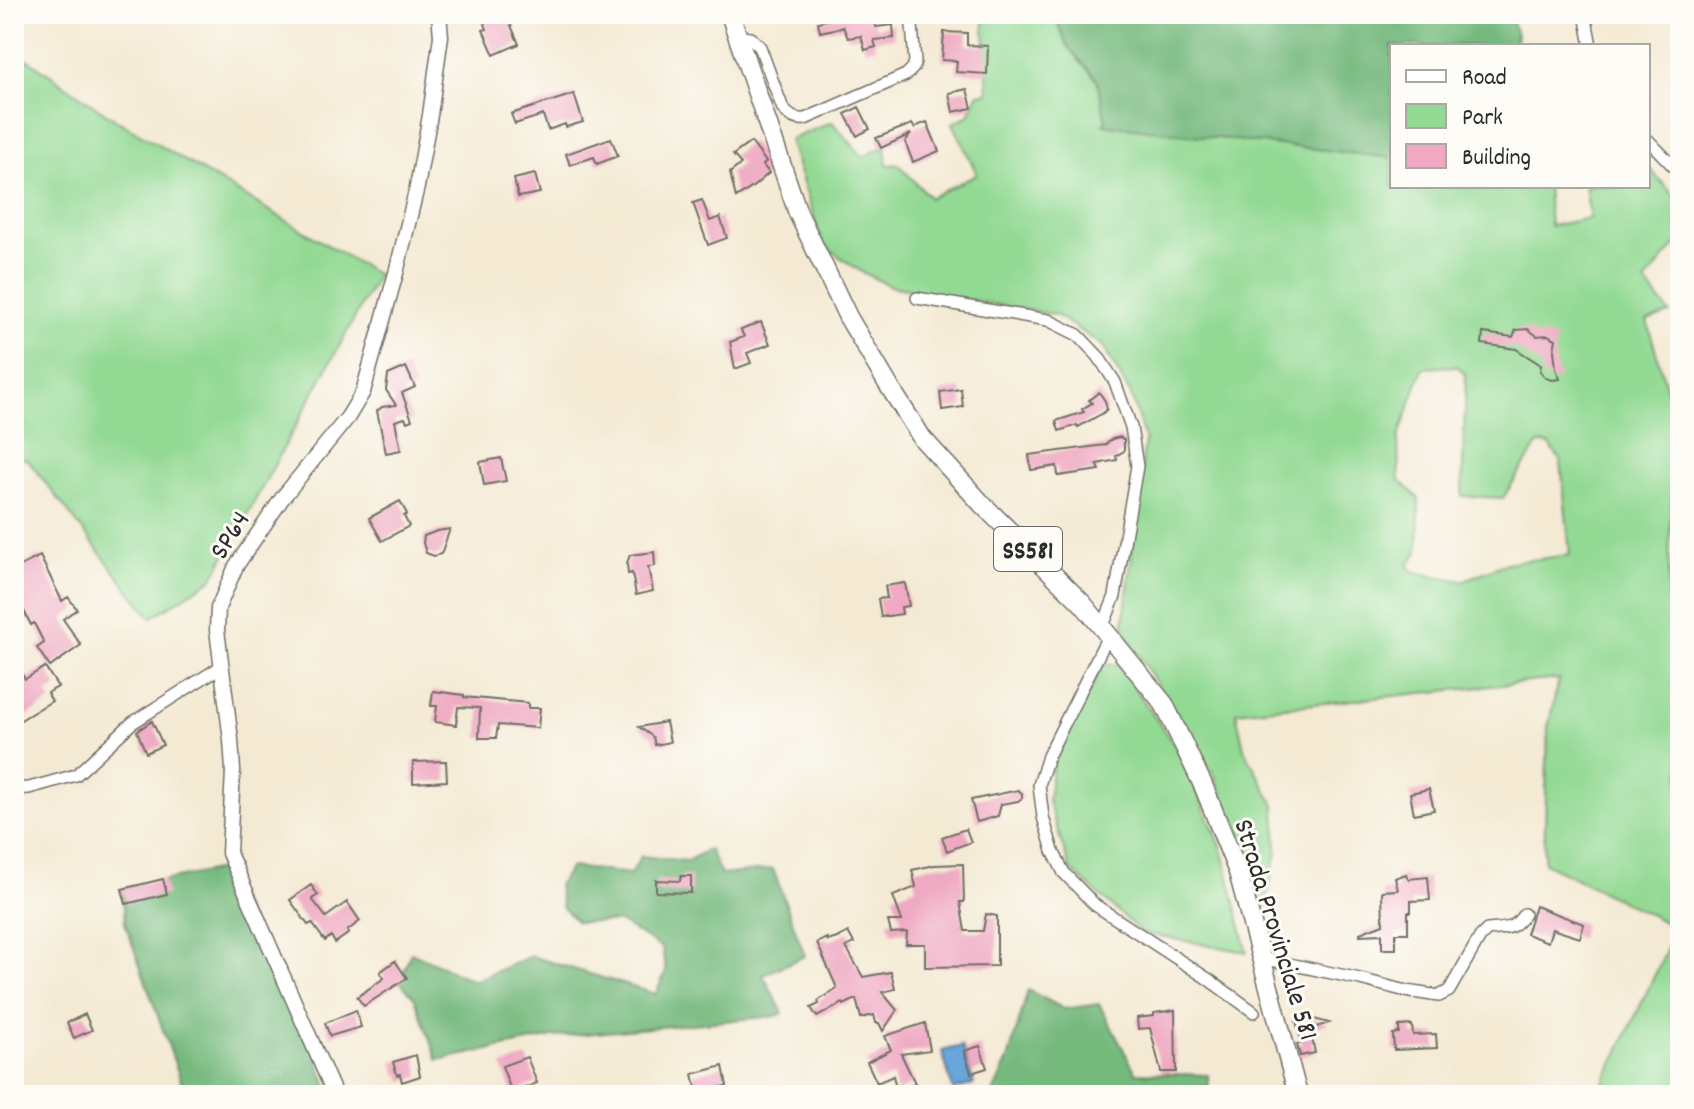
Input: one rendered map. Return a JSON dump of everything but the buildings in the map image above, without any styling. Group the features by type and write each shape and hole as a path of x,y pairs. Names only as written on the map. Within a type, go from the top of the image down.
{"main road":[{"name":"Strada Provinciale 581","path":"730,14 798,213 848,317 889,386 922,438 982,504 1083,604 1164,704 1203,785 1238,872 1298,1095"}],"street":[{"name":"SP64","path":"335,1095 229,853 233,770 217,630 218,608 236,566 283,497 348,417 363,392 417,187 441,36 439,14"},
{"path":"738,37 751,38 760,47 783,109 796,119 805,119 906,75 915,61 911,14"},
{"path":"1585,14 1591,44"},
{"path":"1650,142 1680,173"},
{"path":"917,298 1048,320 1078,335 1098,356 1115,382 1131,427 1137,466 1115,596 1106,630 1048,756 1039,785 1043,817 1053,851 1064,873 1095,905 1254,1012"},
{"path":"14,789 76,775 132,723 222,666"},
{"path":"1261,958 1439,996 1449,991 1487,930 1510,928 1524,914"}],"green space":[{"path":"983,14 1056,14 1059,27 1079,61 1097,79 1105,124 1390,158 1390,188 1547,188 1550,226 1590,218 1585,188 1650,188 1650,169 1680,202 1680,239 1645,282 1670,313 1647,321 1674,414 1668,601 1680,614 1680,1095 1598,1095 1677,928 1544,863 1548,727 1559,679 1236,712 1244,749 1275,806 1277,851 1264,914 1216,778 1123,630 1145,440 1131,395 1102,345 1056,315 890,286 860,271 823,245 789,140 832,122 863,157 885,146 887,165 898,164 930,198 977,174 953,123 969,115 978,94 988,93","holes":["1457,366 1466,375 1462,496 1503,498 1538,444 1550,445 1561,462 1570,555 1507,563 1462,581 1414,572 1408,565 1418,552 1419,499 1399,479 1398,439 1423,368"]},
{"path":"1056,14 1509,14 1517,34 1515,44 1390,44 1390,158 1103,124 1106,121 1097,79 1069,48"},
{"path":"14,50 108,115 378,275 212,579 151,618 27,459 14,459"},
{"path":"1118,664 1179,752 1222,848 1247,952 1142,933 1070,869 1048,801 1053,763 1103,665"},
{"path":"709,849 721,875 773,869 805,956 763,975 783,1013 553,1037 438,1060 414,997 400,982 411,952 474,981 531,956 656,994 666,971 662,948 619,922 577,922 562,907 558,885 571,867 631,874 641,856 687,861"},
{"path":"222,869 294,1002 331,1095 186,1095 125,923 122,889"},
{"path":"1028,990 1064,1009 1099,1004 1136,1073 1208,1075 1209,1095 992,1095 1008,1060"}],"water":[{"path":"962,1046 974,1084 953,1090 942,1051"}]}
